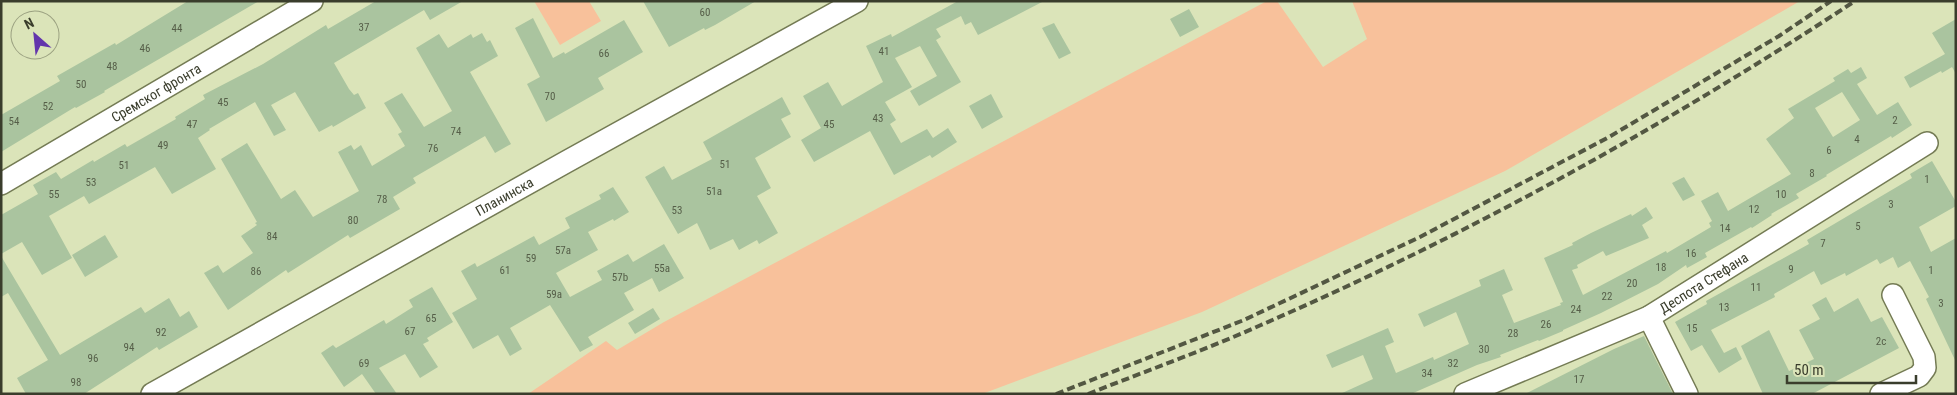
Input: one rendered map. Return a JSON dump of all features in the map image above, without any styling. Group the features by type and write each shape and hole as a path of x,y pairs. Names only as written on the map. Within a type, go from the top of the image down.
{"street":[{"name":"Сремског фронта","path":"1,184 312,1"},
{"name":"Планинска","path":"152,394 557,166 857,1"},
{"name":"Деспота Стефана","path":"1464,394 1649,317 1927,142"},
{"path":"1881,394 1918,376 1925,368 1924,357 1893,295"},
{"path":"1649,317 1686,394"}],"shaded area":[{"path":"534,1 589,1 601,21 560,45"},
{"path":"1267,1 1277,1 1323,67 1367,39 1352,1 1800,1 1505,171 1202,312 982,394 528,394 606,341 617,350 664,322"}],"building":[{"path":"188,1 259,1 1,152 1,115 60,81 57,76 115,43 116,45"},
{"path":"376,1 463,1 430,20 424,10 334,63 349,89 354,95 358,93 366,108 333,127 332,125 319,132 295,92 271,105 286,130 274,136 255,102 209,129 198,138 216,169 172,194 155,167 89,204 84,196 49,216 72,258 42,275 22,242 1,254 1,215 38,194 33,185 56,172 61,179 125,144 127,147 176,119 175,117 205,99 203,95 263,64 326,25 328,29"},
{"path":"643,1 756,1 715,25 705,30 704,28 669,47"},
{"path":"958,1 1044,1 978,35 971,22 965,25 961,16 936,29 941,37 936,40 961,82 919,106 910,91 937,76 920,46 895,58 912,87 885,102 896,120 890,124 901,143 927,129 933,138 948,128 957,142 932,158 930,155 894,175 870,131 814,162 801,140 821,128 803,96 828,82 842,106 883,82 866,46 891,34 892,37"},
{"path":"1189,9 1199,27 1180,37 1170,19"},
{"path":"533,18 553,58 564,52 565,54 624,20 643,52 598,78 604,89 546,122 527,84 540,77 515,28"},
{"path":"1956,19 1956,74 1952,67 1910,88 1904,77 1945,54 1932,33"},
{"path":"1054,23 1071,53 1059,59 1042,28"},
{"path":"482,33 487,42 490,40 498,56 470,72 511,144 495,153 485,136 413,178 416,183 393,197 400,209 350,238 348,235 288,273 286,270 228,310 204,273 218,265 223,273 253,253 241,236 257,225 255,223 257,222 221,159 247,143 281,199 295,190 313,217 359,191 338,152 351,145 354,150 361,145 372,166 405,146 398,134 402,132 384,103 402,93 424,127 452,111 416,48 439,34 448,48 471,34 473,38"},
{"path":"1861,67 1867,78 1857,84 1877,115 1898,102 1912,125 1796,194 1799,198 1771,214 1752,228 1705,253 1707,257 1687,268 1686,265 1658,284 1563,331 1500,355 1501,357 1477,365 1411,394 1340,394 1373,379 1363,355 1332,368 1326,355 1388,328 1394,342 1385,346 1396,373 1433,357 1434,360 1469,344 1456,312 1424,327 1418,314 1481,286 1479,280 1504,269 1513,290 1502,295 1514,323 1561,305 1560,303 1563,302 1544,258 1573,245 1572,243 1591,233 1631,214 1632,216 1646,207 1653,218 1642,225 1649,238 1606,256 1603,251 1577,265 1578,268 1572,270 1583,295 1666,251 1667,253 1711,227 1709,223 1712,221 1701,201 1718,192 1728,211 1791,174 1766,139 1794,118 1788,109 1835,81 1833,78 1848,69 1851,73","holes":["1842,92 1860,120 1833,137 1815,108"]},
{"path":"991,94 1003,117 982,129 969,106"},
{"path":"782,97 791,114 781,119 791,137 755,158 771,188 757,196 778,233 759,244 757,240 739,250 733,239 710,250 697,223 678,234 645,177 664,166 672,180 712,159 703,142"},
{"path":"1932,161 1956,202 1956,206 1919,227 1931,252 1956,238 1956,362 1926,299 1929,297 1910,261 1898,268 1893,257 1880,264 1877,259 1846,276 1845,273 1821,285 1814,271 1774,294 1775,297 1711,330 1724,353 1736,347 1742,359 1719,373 1702,345 1691,351 1675,322 1707,304 1706,301 1809,244 1807,240 1912,178 1910,174"},
{"path":"1684,177 1695,195 1683,201 1672,183"},
{"path":"613,187 629,212 614,221 613,219 588,232 598,250 556,273 570,297 602,280 597,271 628,254 633,262 664,244 684,278 659,292 652,278 624,293 634,310 588,337 593,345 580,352 550,305 510,328 522,349 510,356 498,335 473,349 452,313 477,299 461,271 475,263 477,267 534,236 539,245 570,228 565,218 601,199 599,195"},
{"path":"105,235 118,257 85,277 72,255"},
{"path":"1,256 60,355 141,307 145,313 169,298 180,317 189,311 198,327 159,350 157,347 84,394 26,394 17,378 48,360 8,293 1,297"},
{"path":"432,287 453,322 427,338 429,341 423,344 438,367 420,378 405,354 379,368 397,394 376,394 362,374 344,387 321,353 333,345 336,348 384,320 386,324 413,307 409,300"},
{"path":"1826,297 1834,312 1858,298 1871,322 1882,317 1899,348 1812,394 1763,394 1741,346 1769,330 1789,371 1814,359 1799,330 1820,319 1812,305"},
{"path":"653,308 660,319 635,334 628,323"},
{"path":"1644,336 1673,394 1525,394 1614,349"}],"railway":[{"path":"1056,394 1244,320 1420,237 1609,137 1779,36 1831,1"},
{"path":"1088,394 1261,325 1415,254 1490,216 1639,134 1784,47 1855,1"}]}
